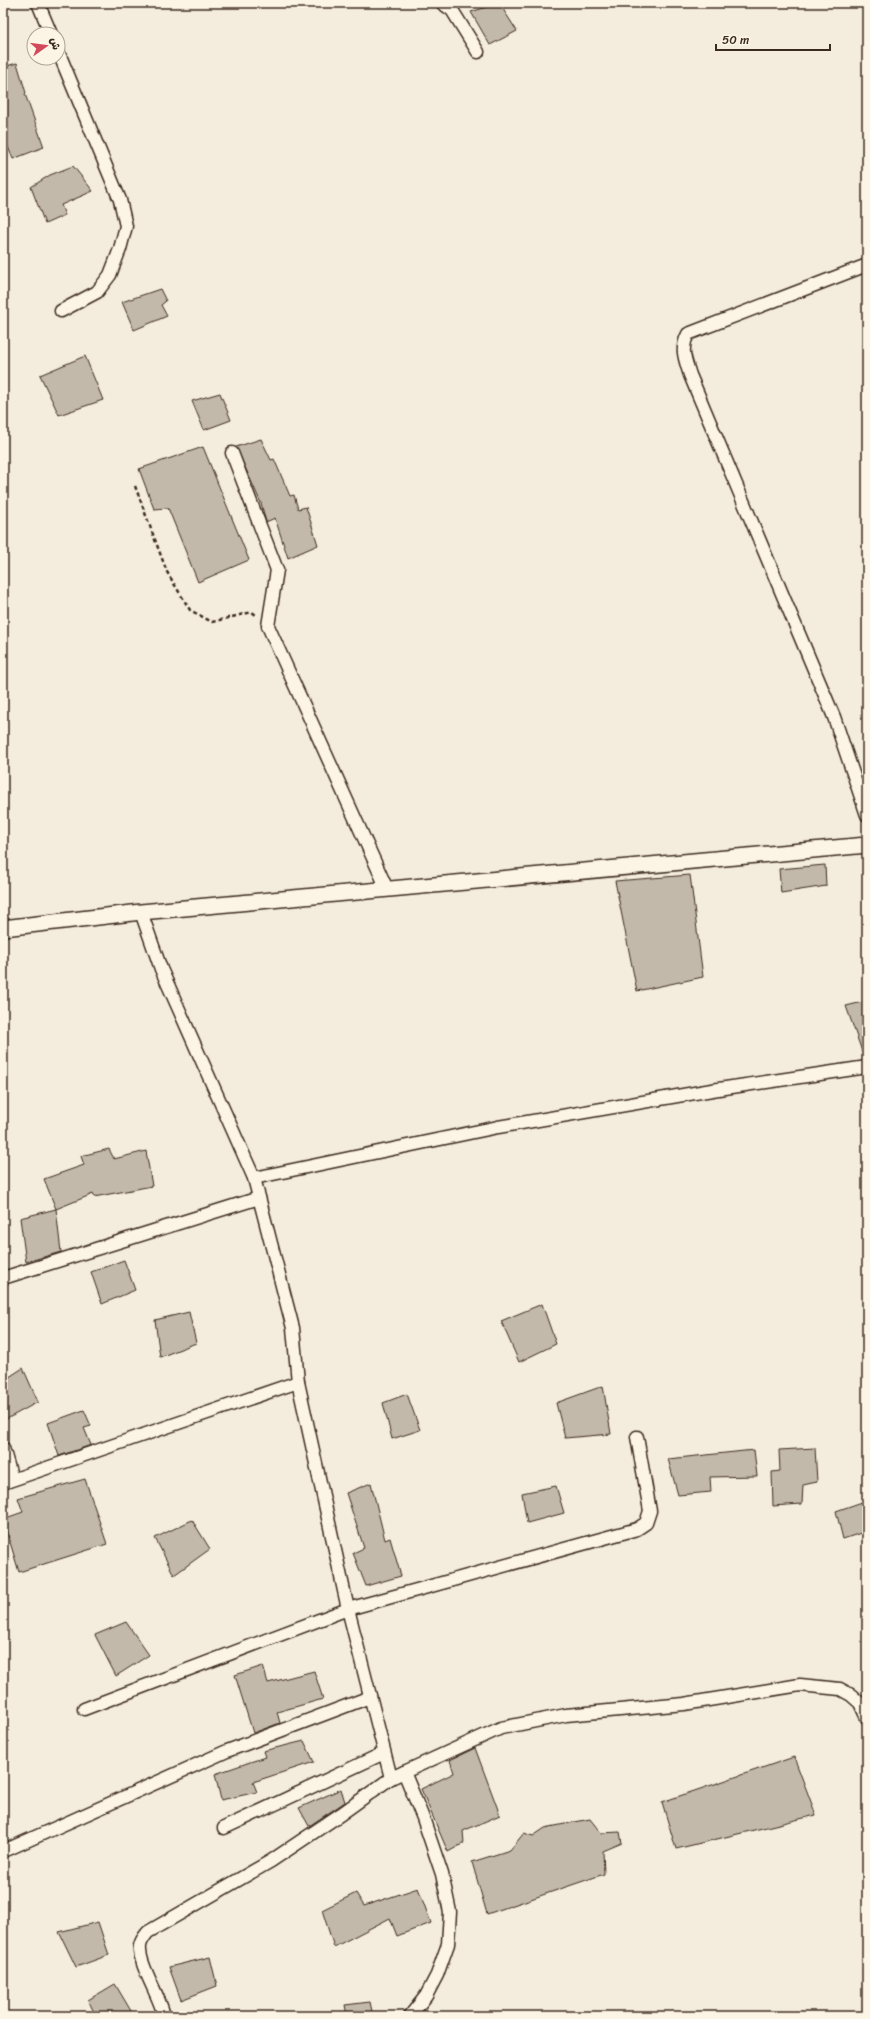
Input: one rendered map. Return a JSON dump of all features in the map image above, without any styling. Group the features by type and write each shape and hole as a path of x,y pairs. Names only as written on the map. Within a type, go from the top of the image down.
{"street":[{"path":"38,3 48,26"},
{"path":"442,3 452,10 478,52"},
{"path":"61,311 92,296 104,285 120,248 126,226 120,200 64,66"},
{"path":"867,266 688,334 684,342 684,355 690,375 834,717 867,815"},
{"path":"232,453 277,570 268,626 387,889"},
{"path":"3,928 141,912 867,845"},
{"path":"141,912 161,969 254,1178 293,1328 298,1382 348,1609 391,1778"},
{"path":"254,1178 498,1127 712,1090 867,1067"},
{"path":"3,1278 259,1198"},
{"path":"3,1448 8,1481 298,1382"},
{"path":"84,1709 348,1609 637,1529 646,1523 650,1511 637,1438"},
{"path":"164,2016 142,1959 140,1947 142,1939 148,1932 271,1861 391,1778 501,1728 538,1720 684,1704 800,1685 840,1689 851,1695 860,1703 867,1718"},
{"path":"4,1851 227,1751 370,1697"},
{"path":"224,1828 384,1753"},
{"path":"404,1772 423,1818 442,1874 450,1912 448,1944 437,1975 426,1996 410,2016"}],"path":[{"path":"135,486 167,572 190,610 212,622 252,612 268,626"}],"building":[{"path":"499,3 517,31 490,45 471,12"},
{"path":"17,63 26,93 25,94 44,147 13,159 3,135 3,67"},
{"path":"73,166 93,191 61,205 65,215 45,224 31,187 50,175"},
{"path":"160,289 166,301 161,305 167,316 134,330 122,302"},
{"path":"85,356 103,400 59,415 40,375"},
{"path":"220,393 231,420 204,430 192,401"},
{"path":"261,439 271,460 274,459 290,496 294,495 298,509 306,507 318,545 288,558 275,518 266,522 261,503 236,447"},
{"path":"203,447 249,560 198,582 168,508 154,509 139,469"},
{"path":"825,865 826,886 781,893 779,869"},
{"path":"690,875 703,977 637,991 615,881"},
{"path":"867,1001 867,1060 865,1060 846,1006"},
{"path":"109,1149 114,1159 146,1151 152,1186 94,1197 93,1194 56,1209 44,1179 84,1165 81,1156"},
{"path":"56,1209 61,1252 26,1262 20,1218"},
{"path":"124,1260 135,1290 102,1304 91,1272"},
{"path":"542,1304 556,1344 519,1362 501,1321"},
{"path":"189,1312 196,1343 160,1357 155,1320"},
{"path":"23,1368 38,1402 3,1421 3,1381"},
{"path":"603,1386 611,1434 565,1438 556,1403"},
{"path":"407,1394 420,1430 392,1439 383,1403"},
{"path":"84,1410 91,1426 84,1428 91,1445 59,1456 48,1423"},
{"path":"815,1448 817,1482 803,1485 802,1504 773,1506 772,1472 780,1471 779,1450"},
{"path":"754,1450 757,1476 710,1477 711,1492 678,1495 668,1459"},
{"path":"85,1479 107,1544 19,1572 3,1519 23,1512 18,1498"},
{"path":"371,1483 385,1540 390,1538 401,1576 366,1586 353,1553 364,1548 346,1493"},
{"path":"556,1486 564,1513 527,1523 522,1493"},
{"path":"865,1501 867,1511 867,1531 843,1539 836,1511"},
{"path":"192,1520 210,1549 174,1575 155,1538"},
{"path":"126,1622 149,1655 116,1676 95,1635"},
{"path":"263,1666 268,1683 314,1671 323,1699 277,1712 280,1723 253,1733 235,1675"},
{"path":"304,1741 314,1762 253,1782 257,1792 221,1800 215,1774 265,1757 263,1751"},
{"path":"475,1748 500,1815 463,1831 464,1843 448,1852 421,1789 454,1773 450,1760"},
{"path":"794,1757 816,1815 676,1849 662,1802"},
{"path":"341,1789 345,1802 309,1826 299,1808"},
{"path":"590,1819 601,1833 620,1832 622,1843 603,1851 604,1874 487,1914 472,1862 510,1850 524,1833 533,1836 545,1828"},
{"path":"418,1888 431,1923 397,1936 390,1918 334,1947 322,1910 356,1893 364,1906"},
{"path":"98,1922 109,1955 76,1967 59,1932"},
{"path":"210,1957 217,1986 181,2000 169,1967"},
{"path":"115,1984 134,2016 96,2016 88,2000"},
{"path":"370,2002 373,2016 347,2016 345,2005"}]}
